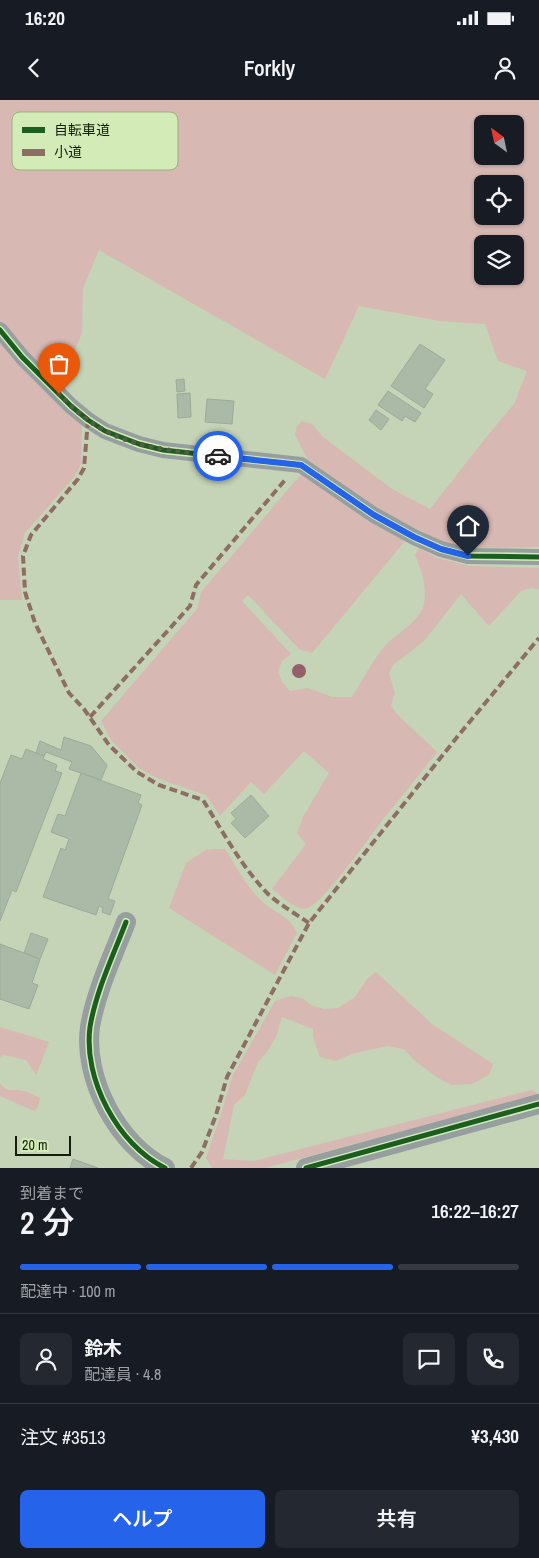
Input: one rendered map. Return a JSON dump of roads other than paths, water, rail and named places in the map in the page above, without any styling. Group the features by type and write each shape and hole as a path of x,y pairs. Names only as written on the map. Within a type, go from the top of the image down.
{"street":[{"path":"0,330 22,357 71,406 105,431 139,444 163,450 301,465 374,515 414,537 441,549 468,556 539,557"},
{"path":"126,922 97,998 90,1028 90,1050 97,1084 106,1107 118,1127 131,1143 165,1168"},
{"path":"306,1168 539,1104"}]}
